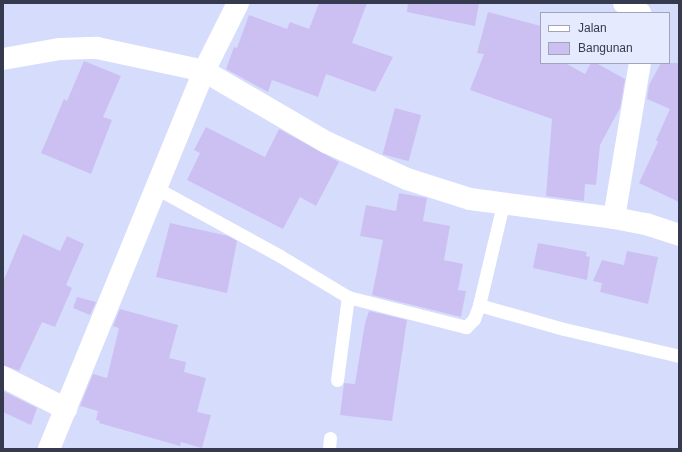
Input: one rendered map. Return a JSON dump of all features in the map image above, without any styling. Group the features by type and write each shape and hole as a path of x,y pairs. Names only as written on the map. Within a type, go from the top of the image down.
{"street":[{"path":"49,449 204,71 238,3"},
{"path":"624,3 638,12"},
{"path":"638,3 649,8 651,12"},
{"path":"3,59 60,49 97,48 204,71 326,142 407,179 470,199 614,218 646,224 679,235"},
{"path":"614,218 640,64"},
{"path":"3,378 66,409"}],"lane":[{"path":"156,188 280,256 348,297 466,327 474,319 480,305 503,204"},
{"path":"337,380 348,297"},
{"path":"480,305 564,329 679,356"}],"building":[{"path":"319,3 367,3 352,43 393,57 375,92 326,74 318,97 272,80 268,92 226,69 234,47 237,48 249,15 287,29 290,22 309,29"},
{"path":"408,3 479,3 475,26 407,12"},
{"path":"488,12 540,26 540,64 567,64 585,74 590,64 598,64 625,79 620,108 600,145 596,185 585,184 584,201 546,196 552,119 470,90 484,54 477,53"},
{"path":"84,61 121,76 103,117 112,120 91,174 41,153 64,99 67,101"},
{"path":"679,63 679,202 639,183 658,142 656,140 670,109 647,99 649,85 660,64"},
{"path":"395,108 421,115 409,161 383,154"},
{"path":"206,127 265,157 279,129 339,162 316,206 300,197 283,229 187,180 200,153 194,150"},
{"path":"399,193 427,198 423,221 450,226 444,260 463,264 458,290 466,291 461,317 372,295 383,240 360,236 366,205 396,211"},
{"path":"170,223 228,236 237,241 227,293 156,277"},
{"path":"23,234 60,251 67,236 84,244 66,285 72,288 55,327 42,322 19,371 3,365 3,282"},
{"path":"538,243 587,252 586,256 590,257 587,280 533,268"},
{"path":"627,251 658,257 648,304 600,292 602,283 593,281 602,260 624,265"},
{"path":"77,297 96,302 90,315 73,308"},
{"path":"120,309 178,325 169,358 186,362 184,372 206,378 197,412 211,415 202,448 181,442 180,446 99,423 100,421 96,420 98,411 80,406 93,374 107,378 119,328 113,326"},
{"path":"369,311 407,320 392,421 340,415 344,383 355,384 365,323"},
{"path":"3,391 37,408 31,425 3,412"}]}
